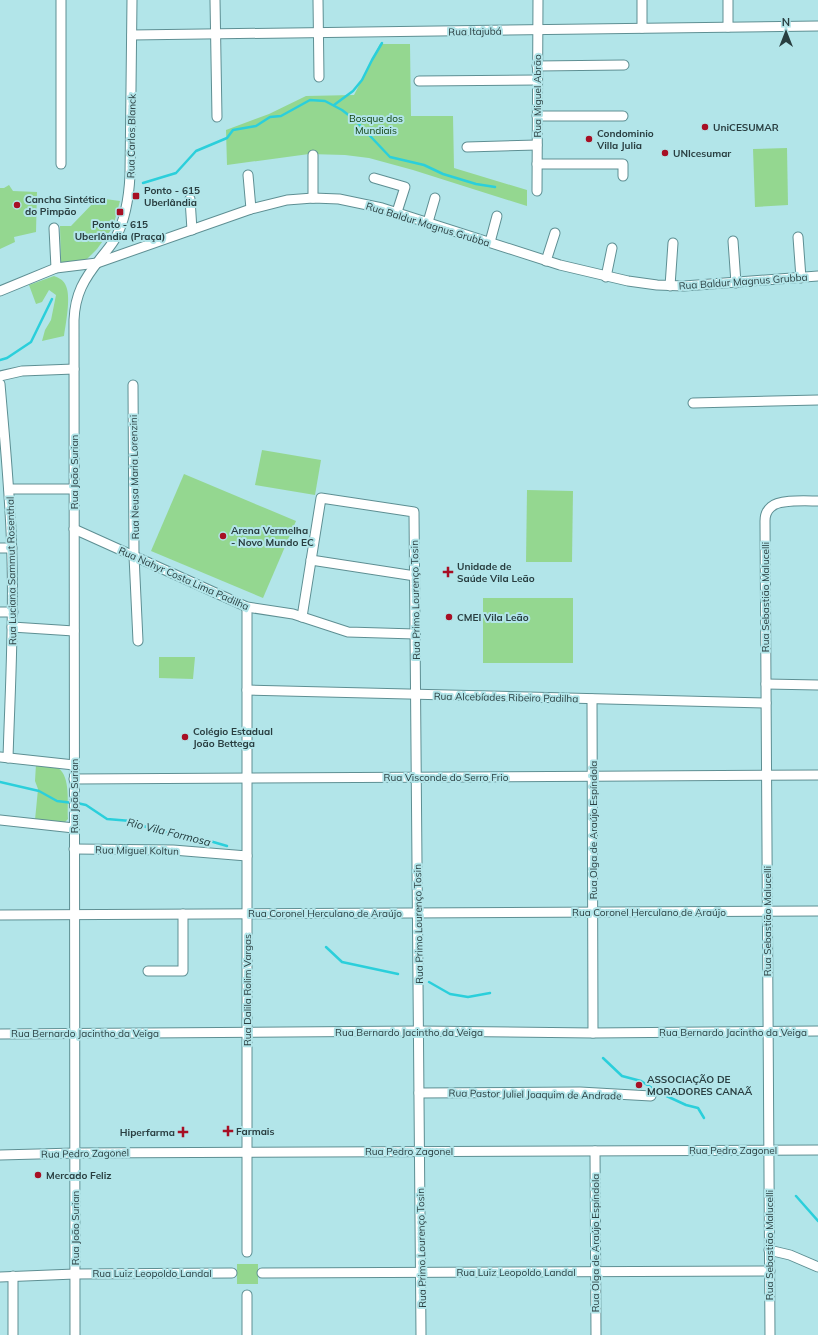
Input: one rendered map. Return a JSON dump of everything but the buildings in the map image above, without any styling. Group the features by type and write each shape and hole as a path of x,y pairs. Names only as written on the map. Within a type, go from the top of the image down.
{"street":[{"path":"61,0 61,164"},
{"name":"Rua Carlos Blanck","path":"97,263 116,238 128,203 130,175 132,0"},
{"path":"215,0 218,117"},
{"path":"318,0 319,77"},
{"name":"Rua Miguel Abrão","path":"537,191 538,0"},
{"path":"642,0 642,28"},
{"path":"728,0 728,27"},
{"name":"Rua Itajubá","path":"132,35 818,26"},
{"path":"537,66 624,65"},
{"path":"419,81 537,80"},
{"path":"537,116 623,116"},
{"path":"467,148 537,145"},
{"path":"313,155 313,198"},
{"path":"537,164 623,164 623,176"},
{"path":"248,175 252,209"},
{"path":"374,178 405,187 397,212"},
{"path":"190,198 192,230"},
{"name":"Rua Baldur Magnus Grubba","path":"0,290 56,268 97,263 252,209 287,200 313,198 340,199 368,204 397,212 546,261 606,277 642,284 670,286 736,283 818,276"},
{"path":"428,222 435,198"},
{"path":"490,242 497,216"},
{"path":"54,228 56,268"},
{"path":"546,261 555,233"},
{"path":"798,237 801,278"},
{"path":"733,241 736,283"},
{"path":"670,286 672,243"},
{"path":"606,277 612,248"},
{"name":"Rua João Surian","path":"75,1335 74,308 81,286 97,263"},
{"path":"0,376 22,371 74,369"},
{"name":"Rua Luciana Sammut Rosenthal","path":"0,384 9,489 13,612 4,757"},
{"name":"Rua Neusa Maria Lorenzini","path":"133,385 134,556 138,641"},
{"path":"693,403 818,400"},
{"path":"9,489 74,489"},
{"name":"Rua Primo Lourenço Tosin","path":"311,560 321,498 414,512 421,1335"},
{"name":"Rua Sebastião Malucelli","path":"770,1335 765,521 769,508 773,505 818,501"},
{"name":"Rua Nahyr Costa Lima Padilha","path":"74,529 247,608 302,617 348,632 415,634"},
{"path":"0,548 12,548"},
{"path":"302,617 311,560 415,576"},
{"name":"Rua Dalila Rolim Vargas","path":"247,608 247,1252"},
{"path":"0,612 13,612"},
{"path":"12,627 74,631"},
{"path":"766,684 818,685"},
{"name":"Rua Alcebíades Ribeiro Padilha","path":"247,690 766,703"},
{"name":"Rua Olga de Araújo Espíndola","path":"592,699 593,1033"},
{"path":"4,757 74,765"},
{"name":"Rua Visconde do Serro Frio","path":"74,779 818,775"},
{"path":"0,820 74,828"},
{"name":"Rua Miguel Koltun","path":"74,849 173,850 247,856"},
{"name":"Rua Coronel Herculano de Araújo","path":"0,915 818,911"},
{"path":"148,971 183,971 183,914"},
{"name":"Rua Bernardo Jacintho da Veiga","path":"0,1034 419,1031 593,1033 818,1031"},
{"name":"Rua Pastor Juliel Joaquim de Andrade","path":"419,1093 580,1092 651,1096"},
{"name":"Rua Pedro Zagonel","path":"0,1155 75,1153 818,1150"},
{"name":"Rua Olga de Araújo Espíndola","path":"595,1151 596,1335"},
{"path":"769,1250 790,1255 818,1267"},
{"name":"Rua Luiz Leopoldo Landal","path":"262,1273 770,1270"},
{"name":"Rua Luiz Leopoldo Landal","path":"0,1277 75,1274 232,1273"},
{"path":"13,1276 13,1335"},
{"path":"247,1295 247,1335"}],"green space":[{"name":"Bosque dos Mundiais","path":"380,44 410,44 411,116 453,116 454,168 527,190 527,206 413,170 369,158 345,155 309,154 227,165 226,130 269,114 306,96 354,95"},
{"path":"787,148 788,205 755,207 753,149"},
{"path":"9,185 13,191 37,192 36,232 14,237 15,242 0,249 0,188 4,188"},
{"path":"98,198 120,201 113,227 97,249 84,262 61,265 60,226 71,226"},
{"path":"54,276 64,282 68,297 68,310 64,336 42,341 45,330 51,320 56,295 49,290 42,302 36,304 29,285"},
{"path":"262,450 321,460 315,495 255,485"},
{"name":"Arena Vermelha - Novo Mundo EC","path":"184,474 296,521 263,598 151,551"},
{"path":"527,490 573,491 572,562 526,562"},
{"path":"483,598 573,598 573,663 483,663"},
{"path":"159,657 195,657 193,679 159,678"},
{"path":"36,764 58,768 65,777 68,791 68,819 65,822 35,820 38,789 35,781"},
{"path":"237,1264 258,1264 258,1284 237,1284"}],"waterway":[{"path":"334,105 353,91 362,80 382,43"},
{"path":"143,183 176,173 196,151 227,138 233,130 256,126 270,117 281,116 310,100 325,101 342,110 355,120 390,157 424,165 443,174 476,184 495,187"},
{"path":"0,360 7,358 31,342 52,299"},
{"name":"Rio Vila Formosa","path":"0,782 39,791 57,801 73,803"},
{"name":"Rio Vila Formosa","path":"77,803 86,805 107,819 131,821 154,830 203,839 227,846"},
{"name":"Rio Vila Formosa","path":"326,947 342,962 398,974"},
{"name":"Rio Vila Formosa","path":"429,982 450,994 468,997 490,993"},
{"name":"Rio Vila Formosa","path":"603,1058 622,1076 641,1081 660,1093 686,1105 698,1108 704,1118"},
{"name":"Rio Vila Formosa","path":"796,1196 818,1221"}],"place":[{"name":"UniCESUMAR","path":"705,127"},
{"name":"Condominio Villa Julia","path":"589,139"},
{"name":"UNIcesumar","path":"665,153"},
{"name":"Ponto - 615 Uberlândia","path":"136,196"},
{"name":"Cancha Sintética do Pimpão","path":"17,205"},
{"name":"Ponto - 615 Uberlândia (Praça)","path":"120,212"},
{"name":"Arena Vermelha - Novo Mundo EC","path":"223,536"},
{"name":"Unidade de Saúde Vila Leão","path":"448,572"},
{"name":"CMEI Vila Leão","path":"449,617"},
{"name":"Colégio Estadual João Bettega","path":"185,737"},
{"name":"ASSOCIAÇÃO DE MORADORES CANAÃ","path":"639,1085"},
{"name":"Farmais","path":"228,1131"},
{"name":"Hiperfarma","path":"183,1132"},
{"name":"Mercado Feliz","path":"38,1175"}]}
